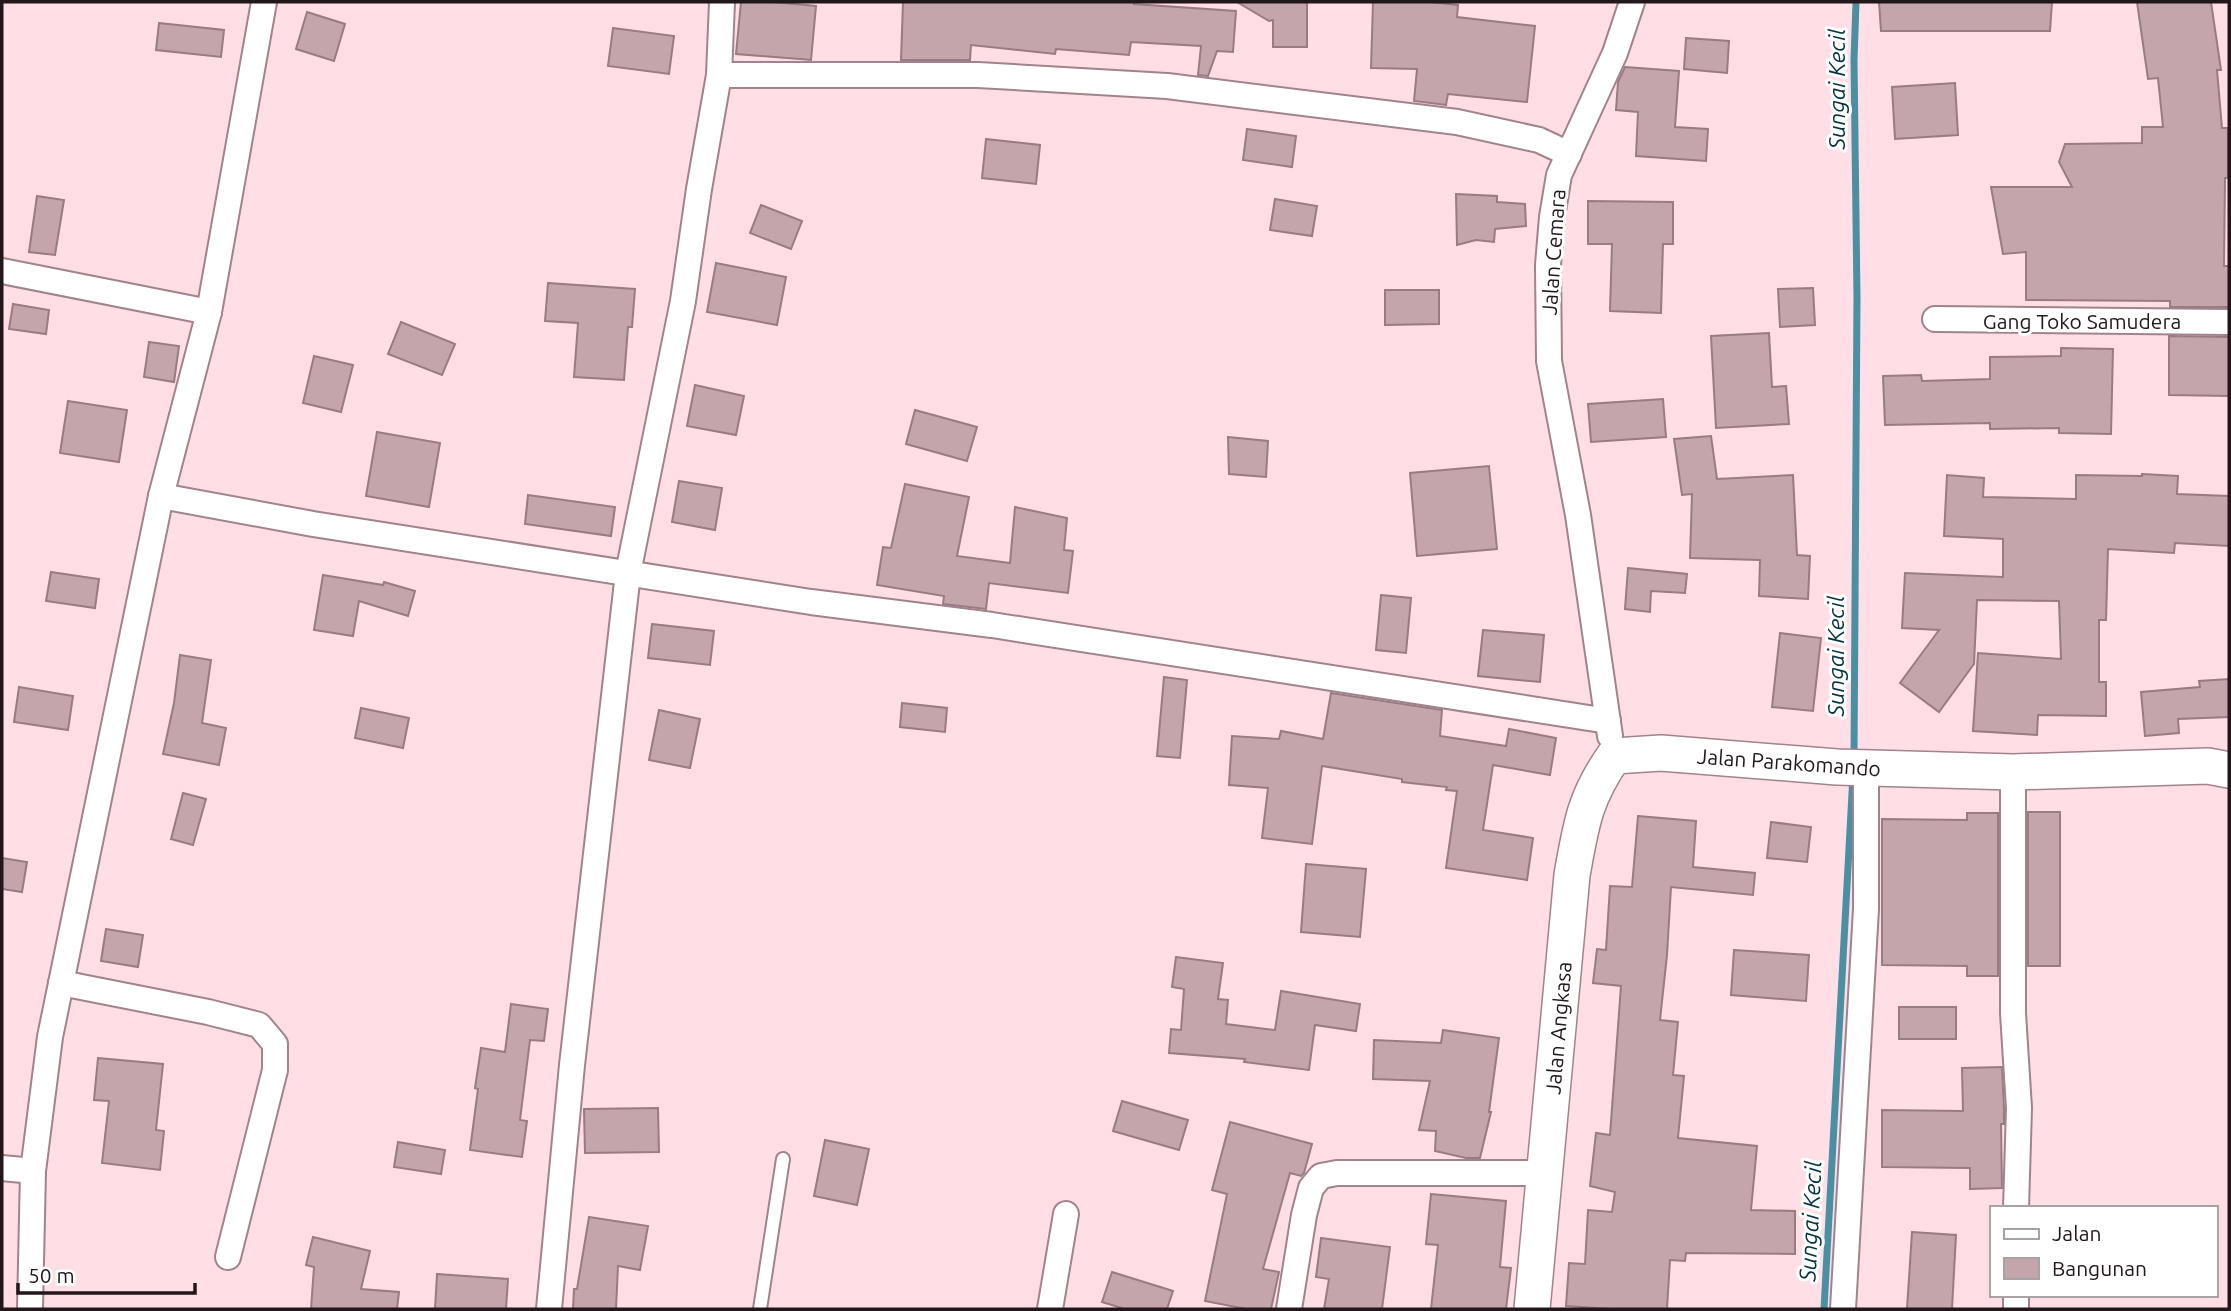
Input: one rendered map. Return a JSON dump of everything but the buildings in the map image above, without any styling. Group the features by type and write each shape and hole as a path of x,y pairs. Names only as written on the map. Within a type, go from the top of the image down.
{"street":[{"path":"30,1309 33,1171 50,1037 161,495 209,312 264,2"},
{"path":"550,1309 572,1065 628,573 683,301 719,75 722,2"},
{"name":"Jalan Cemara","path":"1608,721 1578,515 1549,360 1548,265 1559,175 1615,53 1632,2"},
{"path":"719,75 978,75 1167,86 1457,122 1539,140 1569,154"},
{"path":"2,271 209,312"},
{"name":"Gang Toko Samudera","path":"1935,319 2229,322"},
{"path":"161,495 313,524 811,602 992,625 1608,721 1614,756"},
{"name":"Jalan Parakomando","path":"1614,756 1661,753 1854,768 2013,772 2222,765"},
{"name":"Jalan Angkasa","path":"1532,1309 1572,875 1584,810 1597,780 1614,756"},
{"path":"1843,1309 1866,909 1854,768"},
{"path":"2013,772 2013,1013 2019,1108 2016,1206"},
{"path":"61,984 208,1012 259,1025 275,1044 275,1070 228,1256"},
{"path":"2,1168 33,1171"},
{"path":"1289,1309 1304,1215 1311,1188 1321,1176 1337,1173 1545,1173"},
{"path":"1050,1309 1066,1214"}],"lane":[{"path":"760,1309 783,1159"}],"waterway":[{"name":"Sungai Kecil","path":"1854,756 1856,2"},
{"name":"Sungai Kecil","path":"1824,1309 1853,775"}]}
